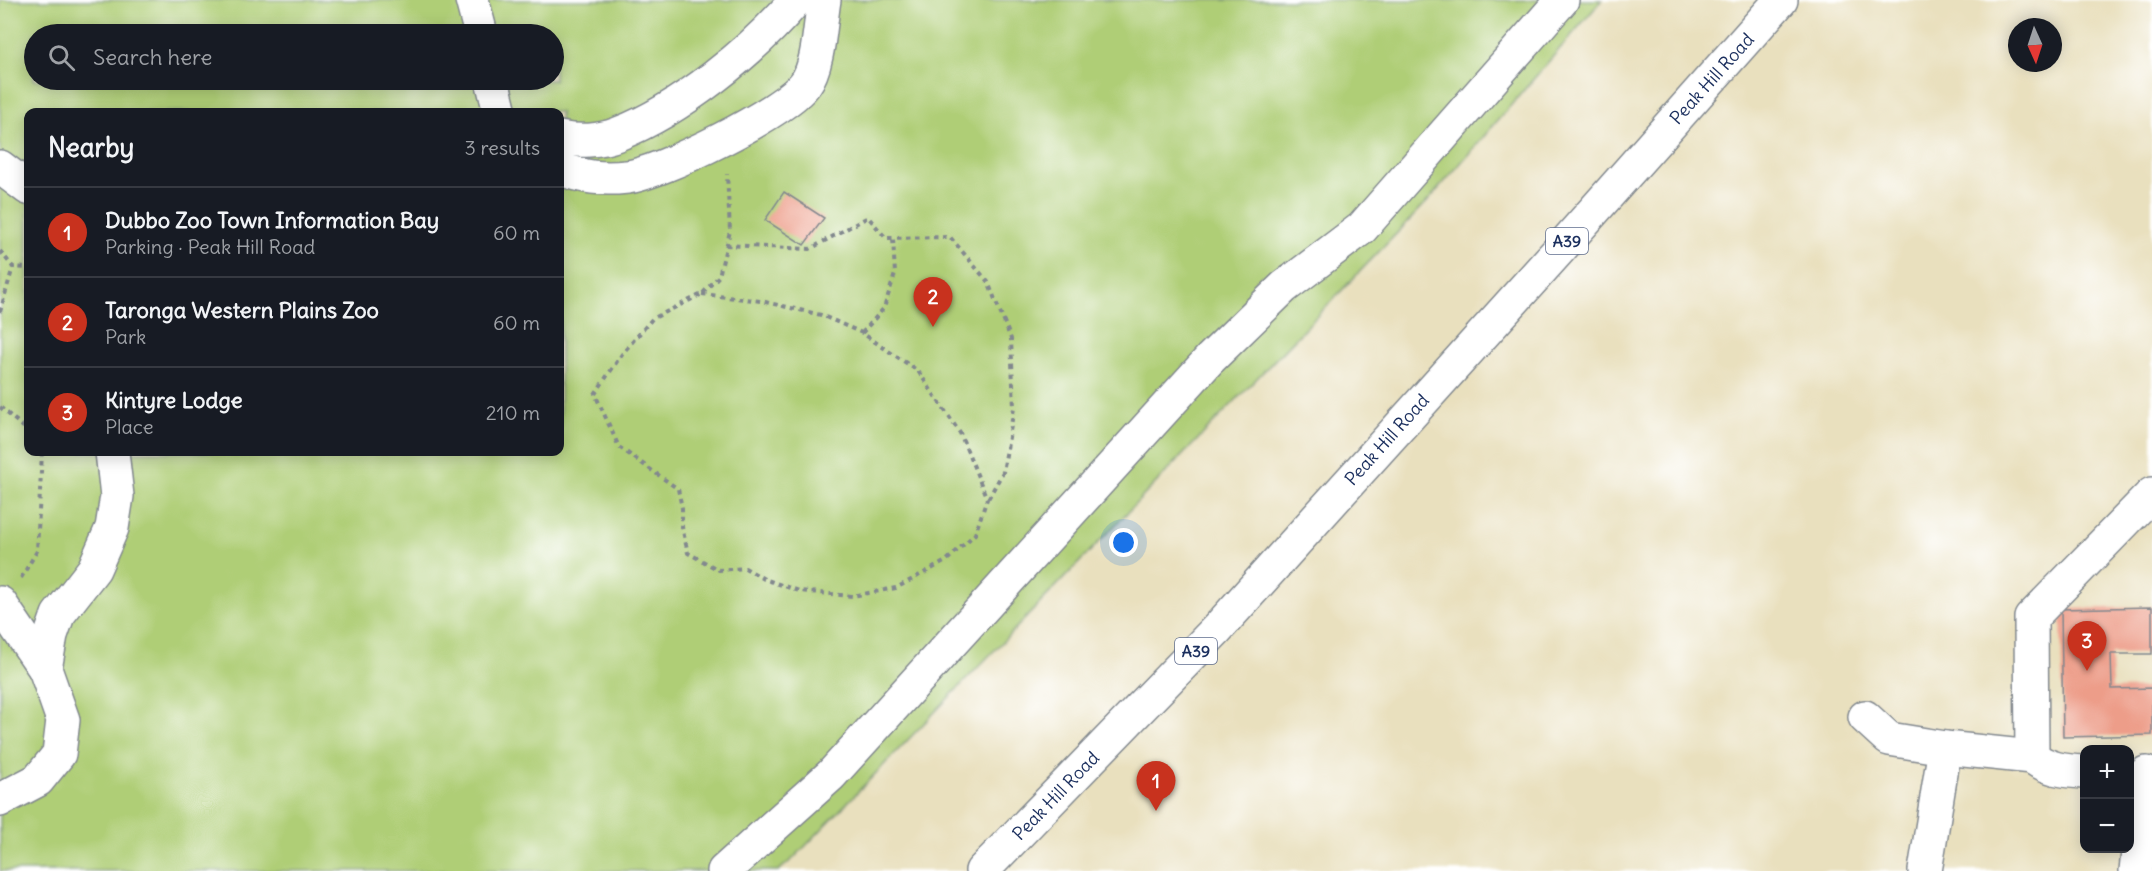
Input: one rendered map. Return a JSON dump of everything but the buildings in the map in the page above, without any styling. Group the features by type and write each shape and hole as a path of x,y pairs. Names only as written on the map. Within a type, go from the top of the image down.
{"main road":[{"path":"472,0 478,24"},
{"path":"564,139 576,142 616,135 663,111 709,80 749,48 796,0"},
{"path":"564,170 591,178 629,177 665,165 726,138 778,106 805,85 813,68 824,0"},
{"path":"724,871 831,776 1210,359 1284,287 1362,228 1562,0"},
{"name":"Peak Hill Road","path":"982,871 1217,629 1781,0"},
{"path":"0,167 24,185"},
{"path":"45,669 51,635 58,615 94,569 112,528 117,496 112,456"},
{"path":"2032,757 2031,618 2152,494"},
{"path":"0,800 38,780 59,754 63,720 45,669 1,605"},
{"path":"1865,717 1889,740 2032,757 2044,766 2080,772"},
{"path":"1925,871 1945,748"},
{"path":"2136,871 2143,773"}],"path":[{"path":"726,138 730,231 726,245 718,276 702,294 651,319 622,354 595,394 619,447 678,489 688,553 719,570 745,568 764,579 799,591 852,596 896,588 946,561 975,534 987,500 1003,472 1014,408 1011,339 988,282 950,237 886,237 868,217 810,249 726,245"},
{"path":"862,333 884,308 896,274 893,238"},
{"path":"0,251 13,267 24,268"},
{"path":"0,312 13,267"},
{"path":"702,294 761,301 821,315 862,333 918,371 960,433 987,500"},
{"path":"0,407 24,428"},
{"path":"1,605 37,551 42,456"}],"green space":[{"path":"0,0 1602,0 1427,202 794,858 778,871 0,871"}],"place":[{"name":"Taronga Western Plains Zoo","path":"933,327"},
{"name":"Kintyre Lodge","path":"2087,671"},
{"name":"Dubbo Zoo Town Information Bay","path":"1156,811"}]}
